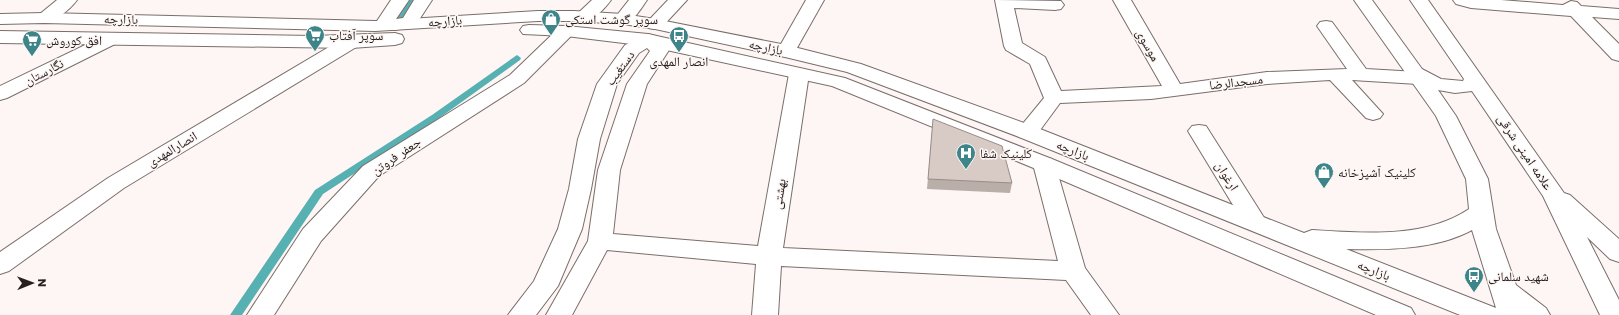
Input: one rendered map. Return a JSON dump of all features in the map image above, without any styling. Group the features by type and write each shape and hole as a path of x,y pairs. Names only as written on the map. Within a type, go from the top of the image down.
{"street":[{"path":"44,18 68,0"},
{"path":"400,0 384,24 395,25 409,22 423,0"},
{"path":"584,16 602,0"},
{"path":"623,19 638,0"},
{"path":"652,32 678,0"},
{"path":"786,51 815,0"},
{"name":"موسوی","path":"1122,0 1174,90"},
{"path":"1363,0 1446,116 1477,179 1484,229 1508,303 1537,315"},
{"name":"علامه امینی شرقی","path":"1419,0 1554,195 1613,315"},
{"path":"1462,0 1471,3 1570,6 1619,14"},
{"path":"1027,132 1054,98 1038,61 1013,46 1005,1 1055,5"},
{"path":"1570,6 1619,55"},
{"name":"بازارچه","path":"0,19 44,18 375,26 538,16 584,16 623,19 685,47 838,82 1044,164 1402,315"},
{"path":"1326,26 1360,74"},
{"name":"بازارچه","path":"0,37 351,42 537,30 652,32 786,51 854,68 1027,132 1487,315"},
{"name":"جعفر فروتن","path":"260,315 312,235 371,171 517,79 566,31"},
{"name":"دستغیب","path":"521,315 545,286 570,229 589,139 607,84 632,49 652,32 660,50 637,84 609,170 600,240 559,315"},
{"name":"نگارستان","path":"0,94 110,39"},
{"name":"انصارالمهدی","path":"0,265 116,183 351,42"},
{"path":"1415,73 1435,84 1454,88 1469,86 1474,80"},
{"name":"مسجدالرضا","path":"1054,98 1079,95 1150,93 1246,80 1335,74 1415,73"},
{"name":"بهشتی","path":"765,315 769,256 799,74"},
{"path":"1335,74 1373,114"},
{"name":"ارغوان","path":"1199,131 1255,222"},
{"path":"1044,164 1073,271 1106,315"},
{"path":"1548,187 1619,253"},
{"path":"1295,238 1367,241 1411,238 1455,228 1481,213"},
{"path":"600,240 769,256 1073,271"}],"building":[{"name":"کلینیک شفا","path":"933,119 1002,146 1012,183 928,179"}],"waterway":[{"path":"398,19 412,0"},
{"path":"236,315 319,192 435,117 517,58"}],"place":[{"name":"سوپر گوشت استکی","path":"551,36"},
{"name":"سوپر آفتاب","path":"315,52"},
{"name":"انصار المهدی","path":"679,53"},
{"name":"افق کوروش","path":"32,57"},
{"name":"کلینیک شفا","path":"966,170"},
{"name":"کلینیک آشپزخانه","path":"1324,189"},
{"name":"شهید سلمانی","path":"1474,293"}]}
